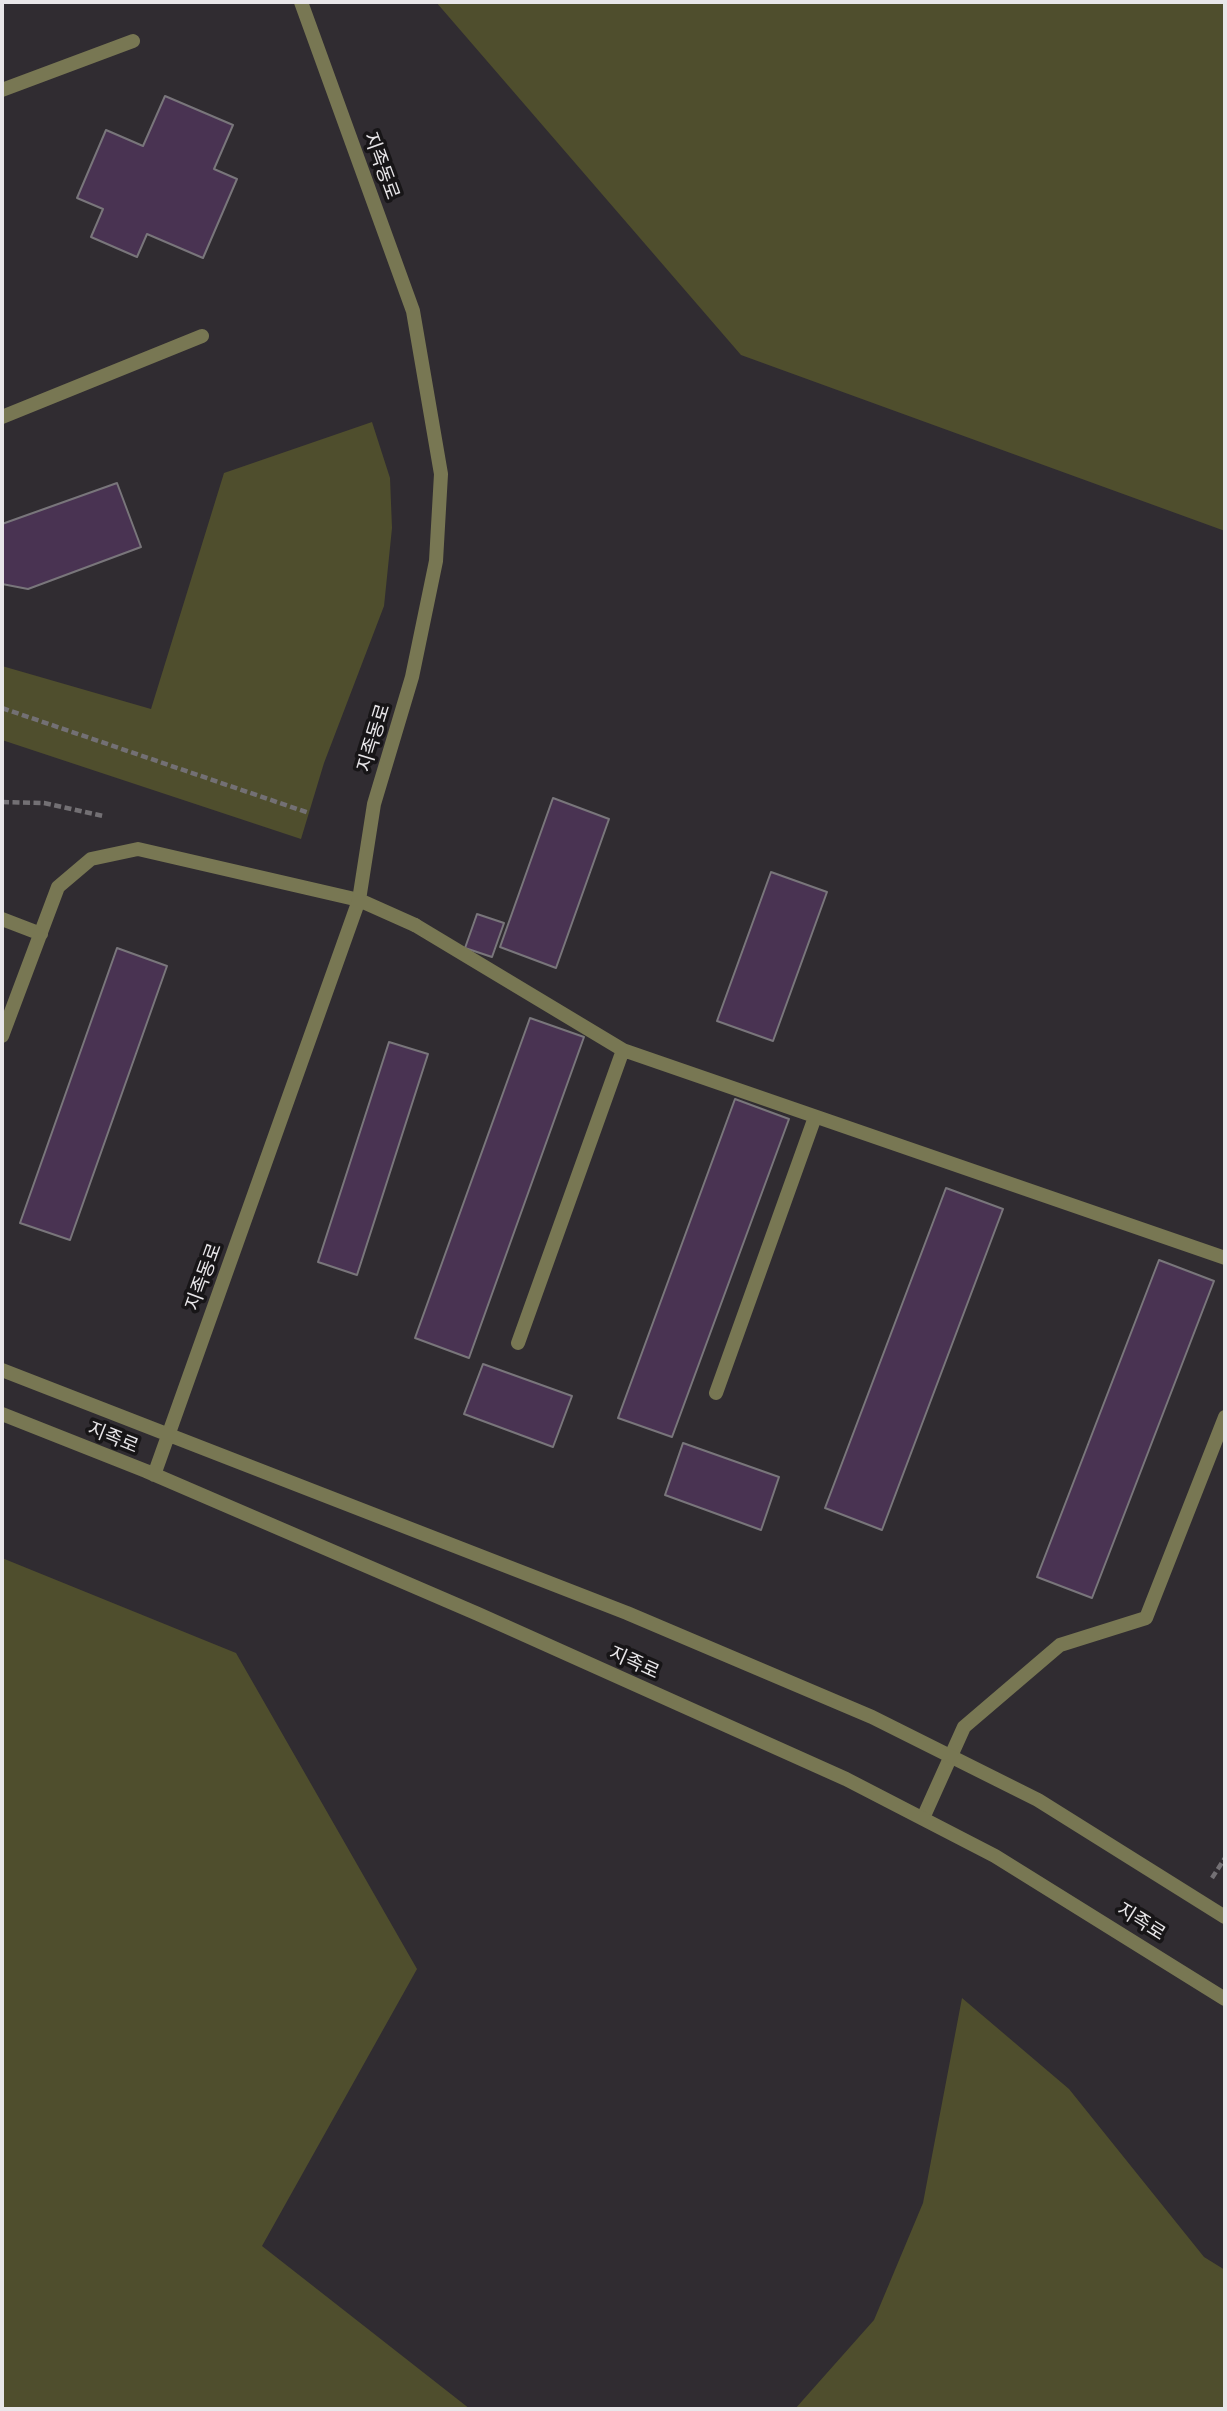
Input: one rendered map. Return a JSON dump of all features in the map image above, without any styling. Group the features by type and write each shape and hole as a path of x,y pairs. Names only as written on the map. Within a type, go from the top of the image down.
{"street":[{"name":"지족동로","path":"154,1475 359,900 374,804 412,677 436,561 441,474 413,311 301,2"},
{"path":"2,90 133,41"},
{"path":"2,417 202,336"},
{"path":"2,1036 58,887 91,859 138,849 359,900 415,925 624,1050 1225,1258"},
{"path":"2,919 41,934"},
{"path":"518,1343 624,1050"},
{"path":"716,1393 815,1117"},
{"name":"지족로","path":"2,1370 627,1613 872,1717 1038,1800 1225,1917"},
{"name":"지족로","path":"2,1414 154,1475 491,1619 846,1779 995,1856 1225,1999"},
{"path":"923,1818 964,1727 1060,1645 1146,1618 1225,1417"}],"path":[{"path":"2,708 309,813"},
{"path":"2,802 44,803 103,816"}],"shaded area":[{"path":"436,2 1225,2 1225,531 741,355"},
{"path":"372,422 390,478 392,528 384,606 324,763 301,839 2,740 2,666 151,709 224,473"},
{"path":"2,1558 236,1653 417,1969 262,2246 470,2409 2,2409"},
{"path":"962,1998 1069,2089 1204,2257 1225,2270 1225,2409 795,2409 874,2320 923,2203"}],"building":[{"path":"165,96 233,125 214,169 237,179 203,258 147,234 137,257 91,237 103,209 77,198 106,130 143,146"},
{"path":"117,483 141,547 28,589 2,584 2,524"},
{"path":"553,798 609,819 556,968 500,947"},
{"path":"771,872 827,892 773,1041 717,1021"},
{"path":"477,914 504,923 492,957 465,948"},
{"path":"117,948 167,966 70,1240 20,1223"},
{"path":"530,1018 584,1037 469,1358 415,1338"},
{"path":"389,1042 428,1054 357,1275 318,1262"},
{"path":"735,1099 789,1119 672,1437 618,1418"},
{"path":"946,1188 1003,1209 882,1530 825,1508"},
{"path":"1159,1260 1214,1281 1092,1598 1037,1577"},
{"path":"483,1364 572,1396 553,1447 464,1414"},
{"path":"683,1443 779,1477 761,1530 665,1495"}]}
